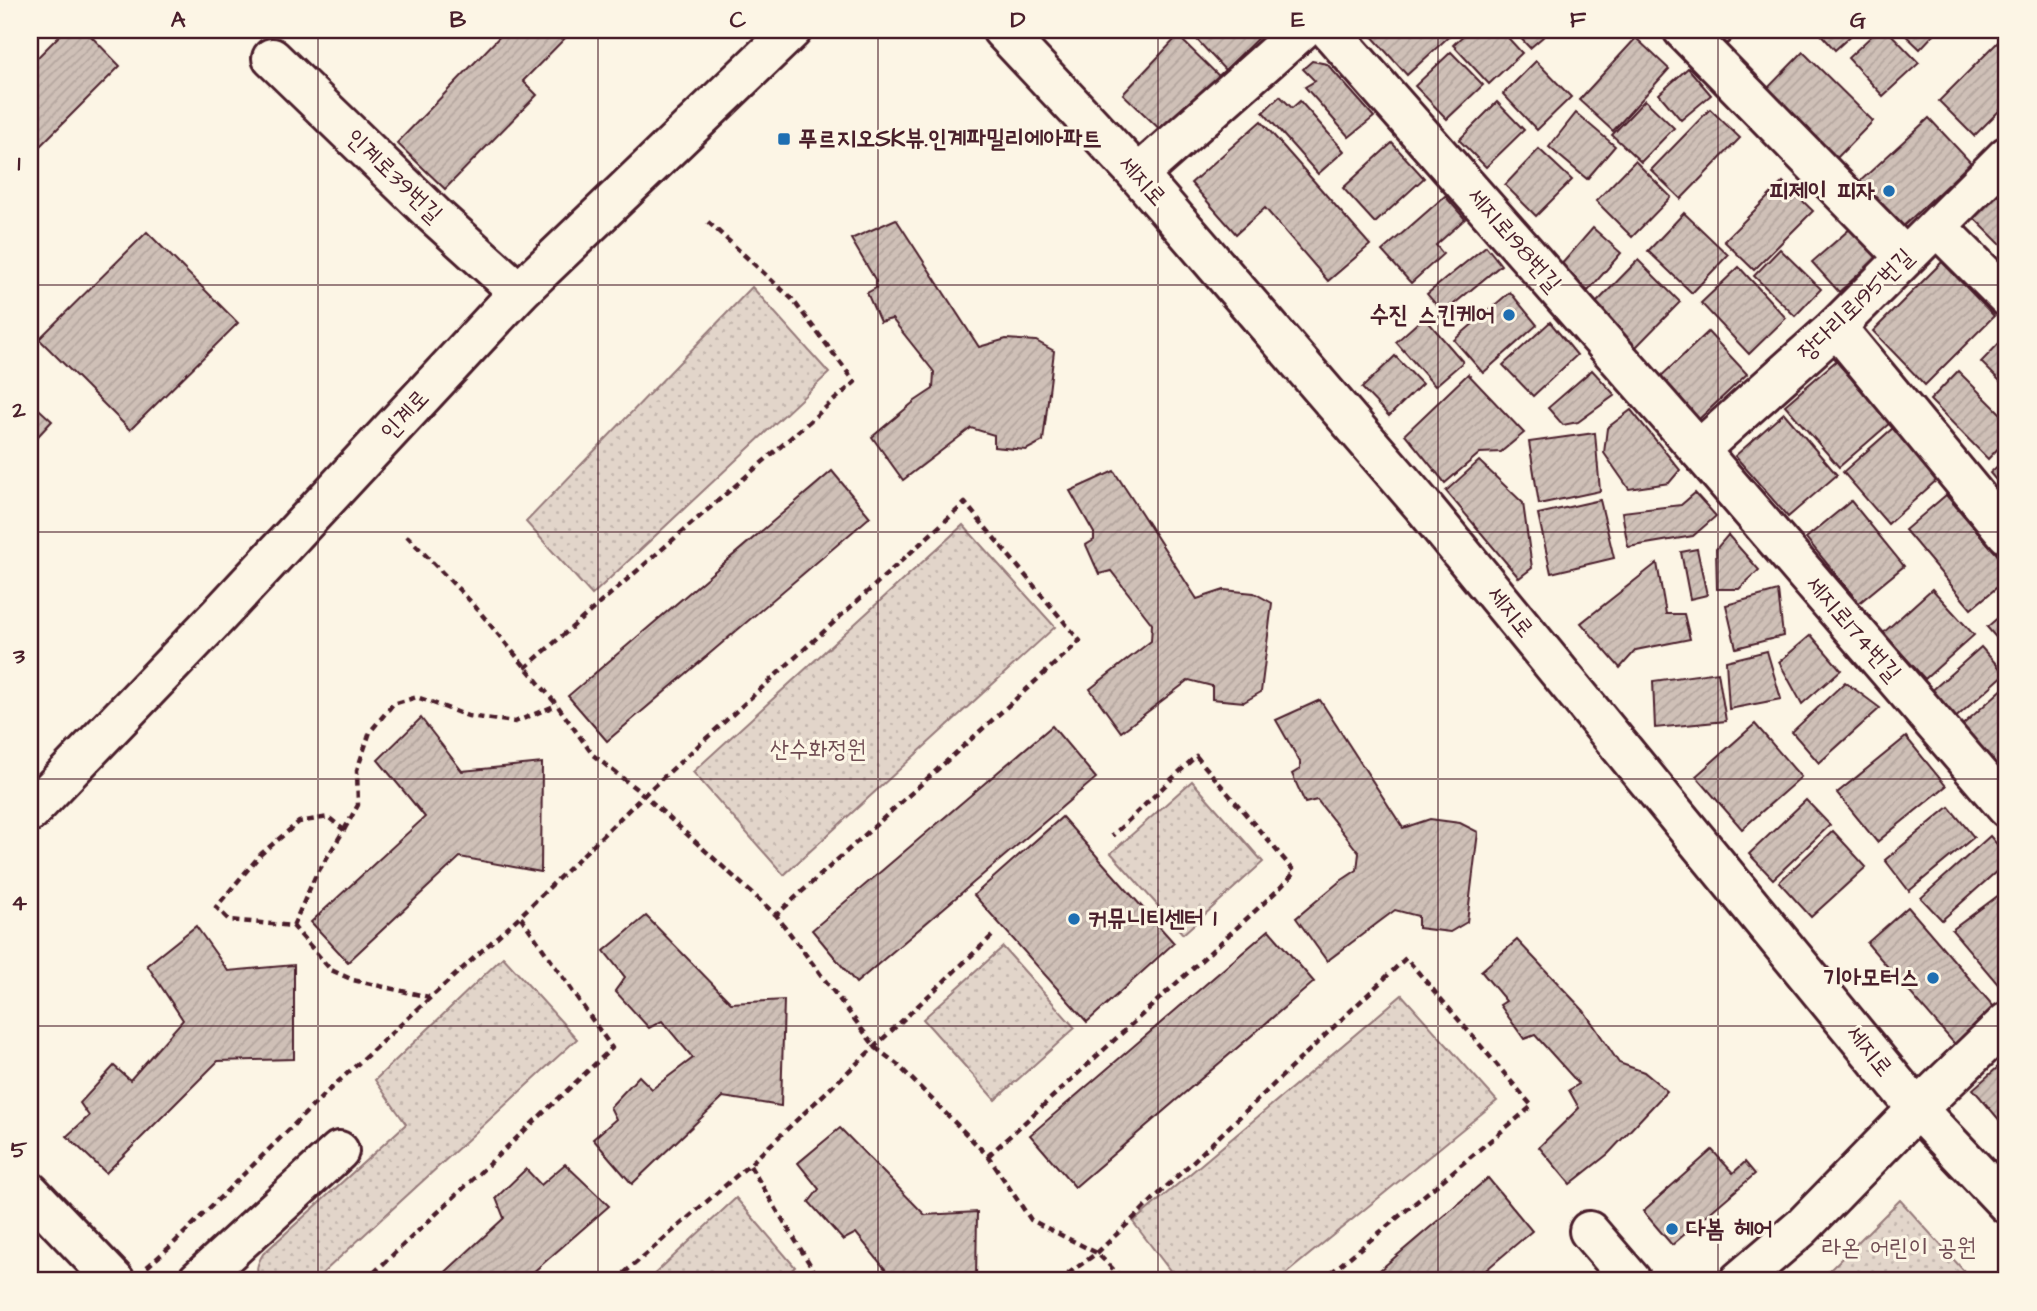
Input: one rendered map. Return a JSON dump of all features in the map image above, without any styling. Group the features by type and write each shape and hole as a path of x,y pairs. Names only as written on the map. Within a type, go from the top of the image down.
{"street":[{"name":"인계로","path":"30,812 219,615 519,292 792,30"},
{"name":"세지로","path":"1002,30 1138,175 1423,506 1917,1109 2007,1204"},
{"path":"1138,175 1302,30"},
{"name":"세지로198번길","path":"1329,30 1699,450"},
{"path":"1683,30 1905,257"},
{"name":"인계로39번길","path":"272,58 434,215 519,292"},
{"name":"장다리로195번길","path":"1699,450 1836,327 2007,156"},
{"path":"1937,228 2007,296"},
{"path":"1836,327 2007,534"},
{"name":"세지로174번길","path":"1699,450 2007,808"},
{"path":"1739,1281 1802,1227 1917,1109 2007,1022"},
{"path":"197,1281 339,1152"},
{"path":"30,1192 128,1277"},
{"path":"1589,1231 1632,1281"}],"path":[{"path":"525,668 855,383 792,299 706,220"},
{"path":"128,1277 172,1245 328,1091 520,916 644,795 965,503 1080,641 776,915"},
{"path":"407,536 473,604 557,705 593,755 644,795 776,915 876,1048 897,1064 988,1156 1031,1220 1097,1252 1125,1281"},
{"path":"293,926 314,877 358,805 357,770 370,732 393,704 417,697 468,716 515,722 557,705"},
{"path":"988,1156 1294,872 1196,756 1112,836"},
{"path":"344,830 328,817 299,822 261,855 216,907 229,920 293,926 331,970 354,980 430,997"},
{"path":"365,1281 612,1048 520,916"},
{"path":"615,1281 750,1166 993,935"},
{"path":"1058,1281 1097,1252 1406,958 1532,1106 1321,1281"},
{"path":"750,1166 814,1271 801,1281"}],"green space":[{"path":"752,287 829,373 592,595 526,522"},
{"name":"산수화정원","path":"963,525 1055,627 784,875 693,772"},
{"path":"1192,781 1263,862 1183,934 1111,853"},
{"path":"1003,947 1075,1028 995,1100 923,1019"},
{"path":"503,957 577,1039 314,1281 260,1281 257,1267 263,1254 406,1124 375,1080"},
{"path":"1402,995 1497,1101 1277,1281 1178,1281 1133,1222"},
{"path":"736,1198 795,1267 779,1281 647,1281"},
{"name":"라온 어린이 공원","path":"1900,1200 1973,1281 1819,1281"}],"building":[{"path":"65,30 85,30 120,66 30,156 30,65"},
{"path":"506,30 573,30 523,81 537,95 445,189 397,143"},
{"path":"1188,30 1266,30 1225,70"},
{"path":"1372,30 1456,30 1407,75 1369,33"},
{"path":"1469,30 1501,30 1522,53 1489,84 1453,45"},
{"path":"1513,30 1551,30 1530,48"},
{"path":"1715,30 1742,30 1727,44"},
{"path":"1817,30 1857,30 1835,50"},
{"path":"1878,30 1887,30 1919,63 1883,96 1848,58"},
{"path":"1900,30 1938,30 1920,49"},
{"path":"1178,36 1224,81 1169,138 1123,94"},
{"path":"1636,38 1669,69 1613,131 1579,100"},
{"path":"1999,41 2007,50 2007,103 1974,136 1939,101"},
{"path":"1451,52 1483,85 1447,119 1415,86"},
{"path":"1803,52 1873,121 1830,165 1760,96"},
{"path":"1312,61 1327,64 1374,117 1349,137 1305,87 1315,81 1303,69"},
{"path":"1536,61 1571,97 1537,130 1503,94"},
{"path":"1688,68 1711,95 1681,120 1659,94"},
{"path":"1280,96 1292,108 1300,101 1344,151 1318,174 1263,112"},
{"path":"1645,100 1674,128 1641,162 1612,135"},
{"path":"1497,102 1524,130 1486,167 1459,140"},
{"path":"1710,109 1740,138 1681,199 1651,170"},
{"path":"1576,113 1615,146 1587,179 1549,147"},
{"path":"1929,118 1971,163 1899,230 1857,184"},
{"path":"1261,121 1370,245 1328,281 1265,208 1236,234 1191,183"},
{"path":"1392,143 1424,178 1375,223 1343,188"},
{"path":"1539,149 1572,180 1536,216 1505,185"},
{"path":"1635,161 1671,197 1632,237 1596,201"},
{"path":"2007,177 2007,251 1970,214"},
{"path":"1783,182 1813,211 1754,270 1724,241"},
{"path":"1445,196 1465,219 1436,245 1443,254 1411,283 1382,251"},
{"path":"1684,213 1728,255 1692,293 1648,251"},
{"path":"896,219 979,347 1006,339 1036,341 1054,351 1043,441 1026,450 994,447 994,435 971,428 903,480 872,437 933,389 934,372 892,319 880,322 867,293 876,288 876,281 851,239"},
{"path":"1593,228 1621,253 1588,291 1560,266"},
{"path":"1851,228 1878,257 1839,292 1812,262"},
{"path":"147,232 238,323 130,430 39,339"},
{"path":"1486,246 1501,265 1443,313 1427,294"},
{"path":"1780,249 1821,289 1795,316 1754,276"},
{"path":"1638,260 1680,302 1635,348 1593,306"},
{"path":"1942,262 1994,316 1925,385 1873,331"},
{"path":"1739,267 1786,318 1749,354 1701,303"},
{"path":"1510,292 1537,325 1483,373 1454,340"},
{"path":"1424,317 1463,362 1435,386 1396,342"},
{"path":"1550,322 1577,355 1533,396 1503,365"},
{"path":"1708,332 1747,374 1697,421 1658,379"},
{"path":"2007,335 2007,388 1981,362"},
{"path":"1395,356 1422,384 1389,416 1362,388"},
{"path":"1836,361 1890,423 1839,467 1785,405"},
{"path":"1592,370 1615,395 1578,422 1563,425 1548,408"},
{"path":"1958,371 2007,420 2007,439 1988,459 1930,400"},
{"path":"1468,374 1524,433 1501,452 1480,453 1445,483 1405,434"},
{"path":"30,401 52,421 30,445"},
{"path":"1631,410 1680,470 1669,483 1629,489 1604,453 1607,428"},
{"path":"1784,413 1837,475 1788,517 1735,456"},
{"path":"1893,428 1938,479 1888,524 1843,472"},
{"path":"1595,433 1600,491 1539,504 1529,442"},
{"path":"2007,457 2007,493 1990,473"},
{"path":"1479,461 1523,503 1532,568 1519,578 1446,491"},
{"path":"832,471 870,517 607,741 568,696"},
{"path":"1114,471 1197,599 1224,590 1254,593 1272,603 1261,692 1244,702 1212,699 1212,686 1189,680 1121,732 1090,689 1151,641 1152,624 1111,571 1099,574 1086,545 1094,540 1094,533 1070,491"},
{"path":"1695,493 1716,516 1693,536 1628,547 1622,512 1681,505"},
{"path":"1946,495 2007,566 2007,579 1971,609 1905,530"},
{"path":"1600,500 1614,558 1551,573 1538,514"},
{"path":"1851,501 1904,566 1859,603 1806,538"},
{"path":"1728,535 1759,570 1739,589 1717,589 1716,549"},
{"path":"1697,549 1707,595 1690,599 1681,552"},
{"path":"1657,563 1666,614 1684,614 1690,639 1636,650 1620,668 1581,623"},
{"path":"1932,589 1974,635 1925,679 1883,633"},
{"path":"1778,591 1783,636 1736,648 1726,605"},
{"path":"2007,610 2007,650 1987,627"},
{"path":"1811,635 1841,670 1802,704 1779,662"},
{"path":"1981,647 2005,674 1952,721 1928,694"},
{"path":"1767,651 1781,699 1729,709 1726,661"},
{"path":"1718,672 1726,721 1655,728 1653,681"},
{"path":"1845,682 1880,708 1819,763 1792,732"},
{"path":"2007,685 2007,761 1997,770 1959,728"},
{"path":"1320,700 1403,828 1430,819 1460,823 1478,832 1467,922 1450,932 1418,928 1418,916 1395,910 1327,961 1296,918 1357,870 1359,853 1317,800 1305,803 1292,774 1300,769 1300,762 1276,720"},
{"path":"421,718 462,771 542,763 541,872 460,857 348,962 311,922 425,817 378,760"},
{"path":"1755,724 1801,777 1742,829 1696,776"},
{"path":"1052,726 1096,778 856,983 812,930"},
{"path":"1906,737 1946,786 1877,842 1837,793"},
{"path":"1806,800 1830,825 1773,879 1749,854"},
{"path":"1949,807 1974,837 1909,891 1885,860"},
{"name":"커뮤니티센터 1","path":"1062,817 1174,943 1087,1022 974,895"},
{"path":"1833,831 1866,867 1811,917 1779,882"},
{"path":"1990,836 2007,856 2007,862 1942,920 1921,898"},
{"path":"2007,889 2007,995 1952,930"},
{"name":"기아모터스","path":"1908,907 2000,1014 1959,1049 1867,943"},
{"path":"646,916 731,1003 784,1000 781,1106 723,1097 632,1184 593,1139 616,1119 610,1107 639,1076 652,1089 693,1058 662,1021 649,1028 615,991 625,977 604,951"},
{"path":"196,926 228,971 294,965 294,1059 218,1061 106,1173 67,1136 89,1116 80,1103 114,1066 130,1080 183,1020 147,965"},
{"path":"1269,930 1314,982 1075,1187 1030,1135"},
{"path":"1517,940 1584,1011 1619,1063 1644,1072 1667,1091 1608,1154 1570,1184 1539,1147 1579,1108 1569,1090 1579,1084 1535,1035 1524,1039 1500,1005 1506,1001 1481,971"},
{"path":"2007,1059 2007,1129 1973,1089"},
{"path":"840,1128 925,1215 977,1212 976,1281 871,1281 886,1270 856,1233 843,1240 809,1202 819,1189 798,1163"},
{"path":"1712,1150 1733,1173 1745,1162 1755,1174 1672,1245 1643,1211"},
{"path":"565,1164 609,1206 523,1281 423,1281 432,1273 438,1279 504,1218 496,1198 526,1169 541,1185"},
{"path":"1488,1178 1532,1231 1473,1281 1367,1281"}],"place":[{"name":"푸르지오SK뷰.인계파밀리에아파트","path":"784,139"},
{"name":"피제이 피자","path":"1889,191"},
{"name":"수진 스킨케어","path":"1509,315"},
{"name":"커뮤니티센터 1","path":"1074,919"},
{"name":"기아모터스","path":"1933,978"},
{"name":"다봄 헤어","path":"1672,1229"}]}
